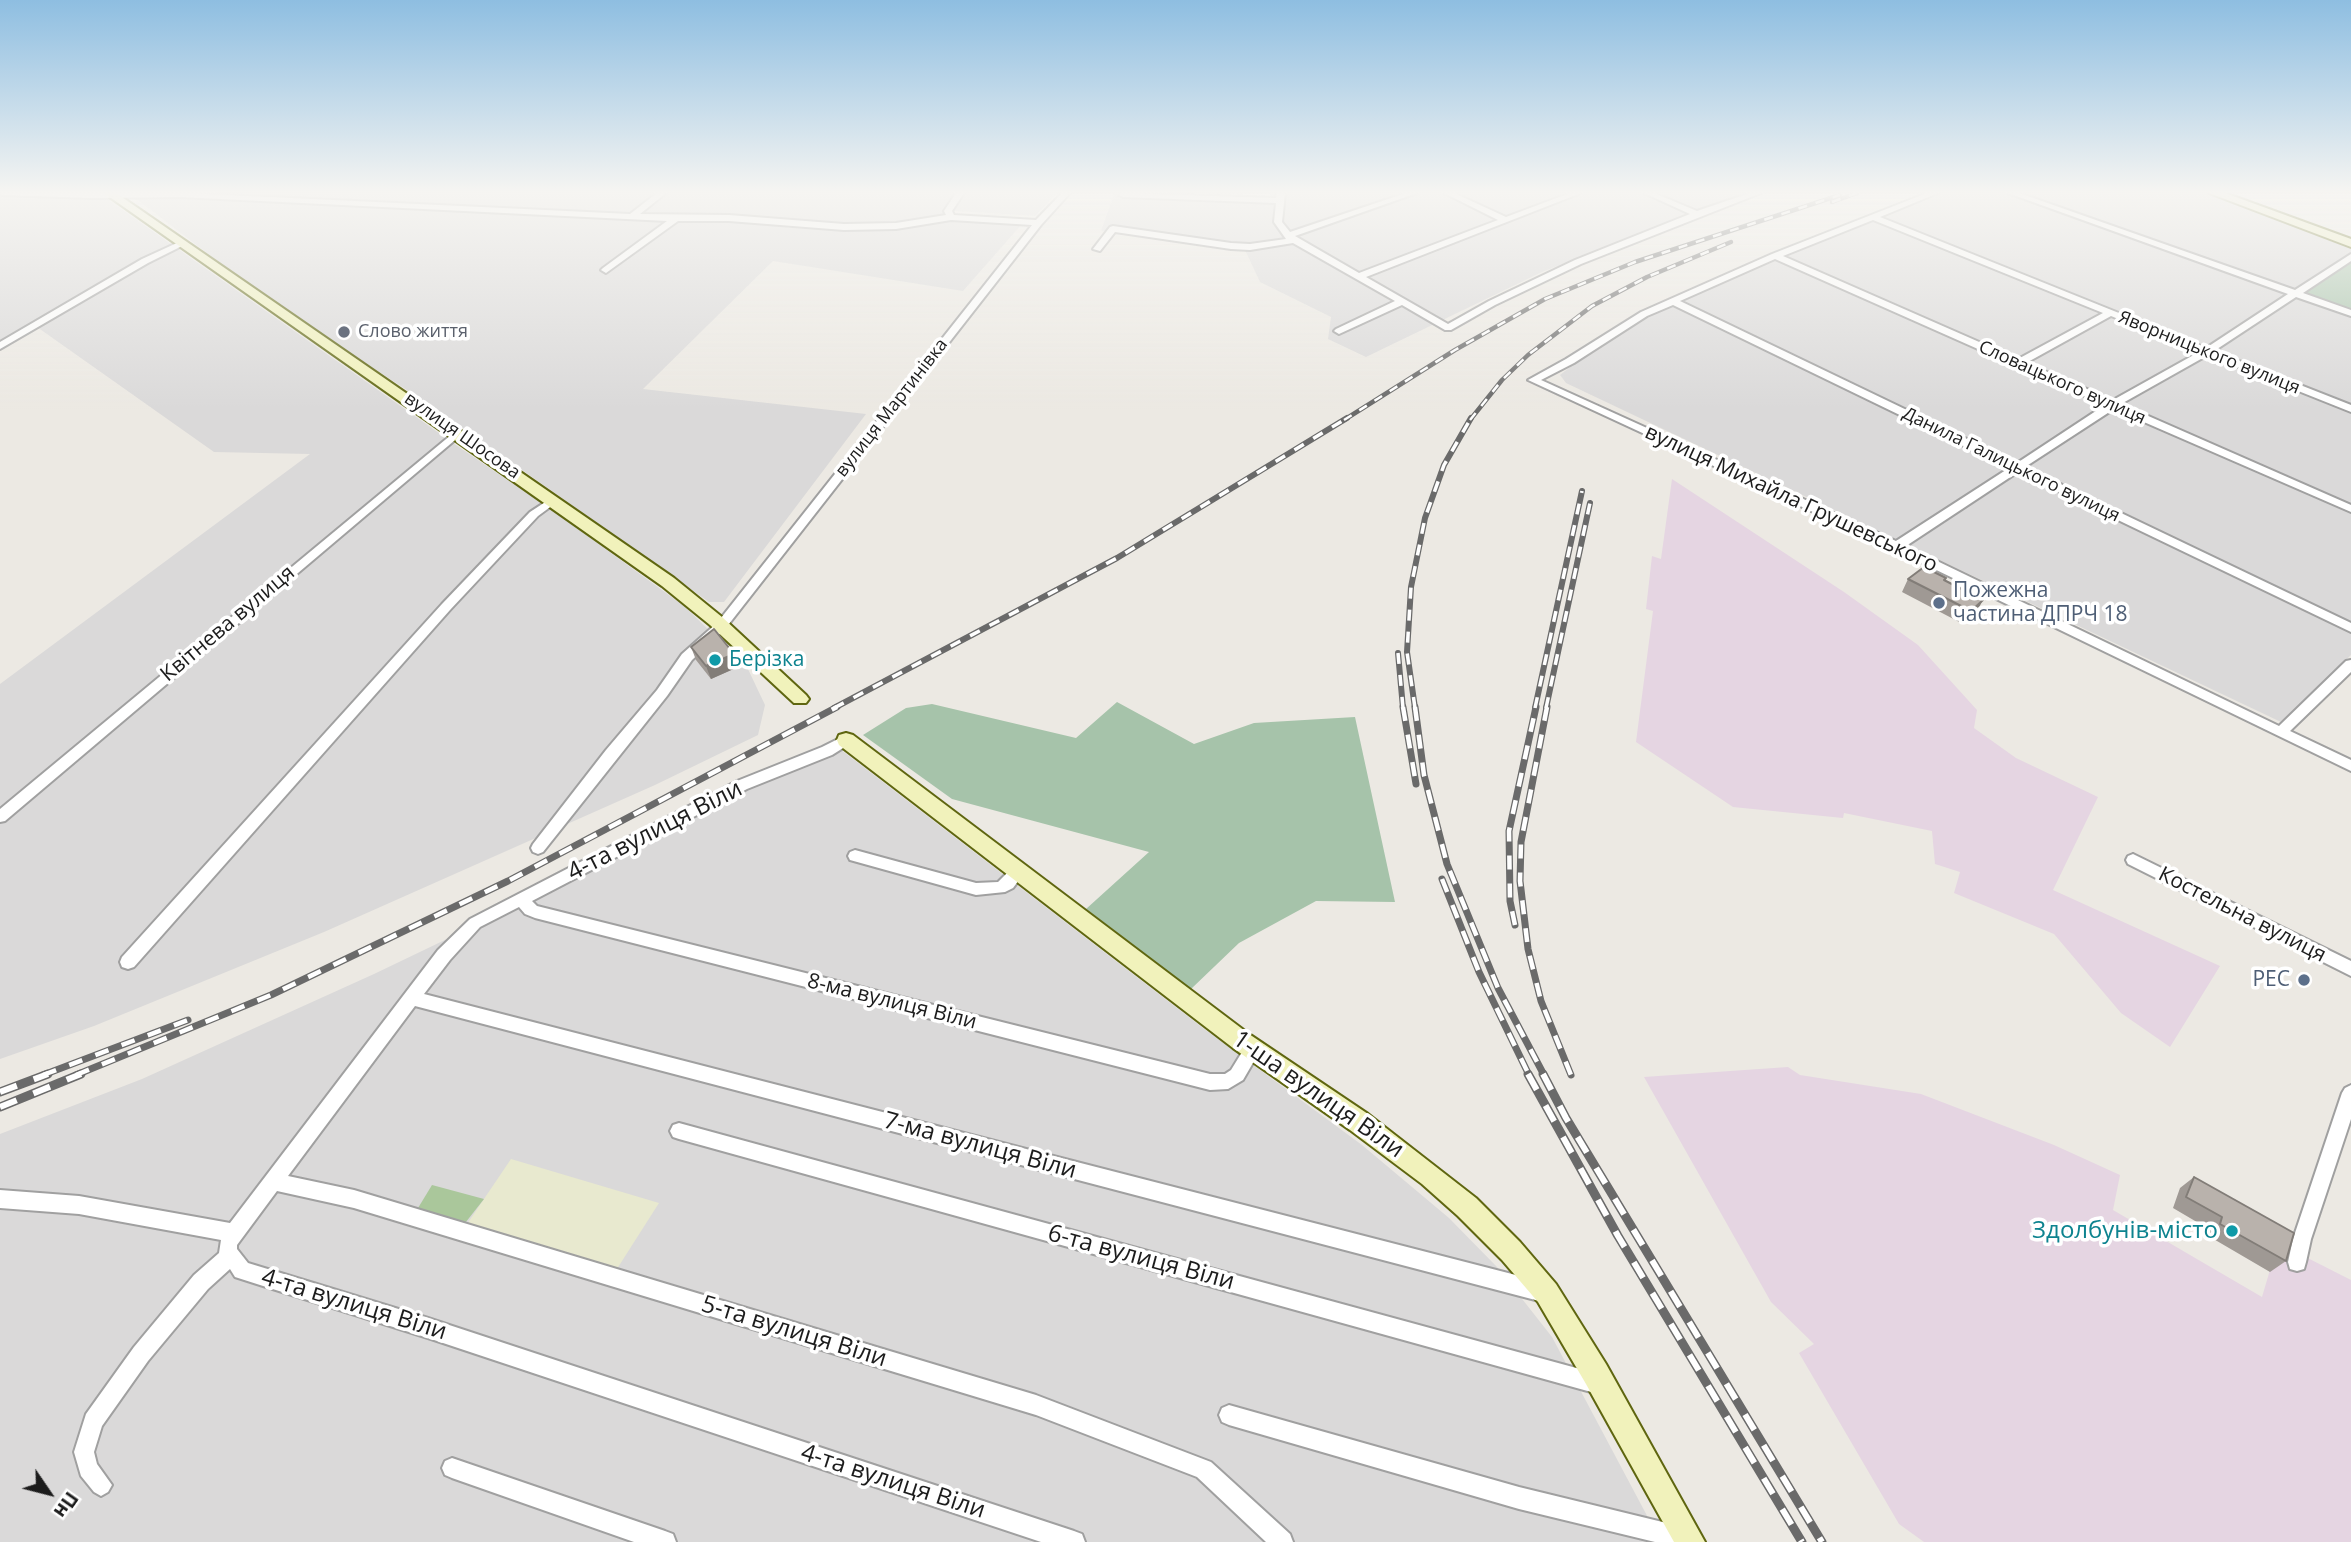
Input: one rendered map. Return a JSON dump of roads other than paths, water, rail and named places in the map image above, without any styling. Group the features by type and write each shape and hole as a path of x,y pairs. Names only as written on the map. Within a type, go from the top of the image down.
{"main road":[{"name":"вулиця Шосова","path":"212,265 668,582 722,626 800,699"},
{"name":"1-ша вулиця Віли","path":"846,740 1253,1049 1432,1176 1511,1251 1547,1293 1603,1386 1689,1541"}],"street":[{"path":"0,346 140,265"},
{"path":"606,270 613,265"},
{"name":"вулиця Мартинівка","path":"538,848 662,693 687,657 722,626 1005,265"},
{"path":"1340,265 1448,328 1492,303 1572,265"},
{"path":"1360,276 1389,265"},
{"path":"1672,301 1754,265"},
{"name":"Словацького вулиця","path":"1795,265 2351,509"},
{"name":"Яворницького вулиця","path":"1989,265 2351,409"},
{"path":"2216,265 2351,313"},
{"path":"1897,546 2112,405 2206,352 2339,265"},
{"path":"1339,331 1403,301"},
{"name":"вулиця Михайла Грушевського","path":"1672,301 1644,314 1570,361 1533,380 1897,546 2351,765"},
{"name":"Данила Галицького вулиця","path":"1672,301 2351,628"},
{"path":"2018,363 2109,313"},
{"name":"Квітнева вулиця","path":"0,817 457,433"},
{"path":"128,962 446,607 534,514 553,500"},
{"path":"2281,732 2351,664"},
{"name":"4-та вулиця Віли","path":"846,740 827,751 742,785 475,923 462,934 234,1233 228,1244 229,1256 242,1270 429,1328 1074,1542"},
{"path":"855,856 976,889 1000,888 1009,884 1017,872"},
{"name":"Костельна вулиця","path":"2133,860 2351,969"},
{"name":"8-ма вулиця Віли","path":"522,899 530,910 535,912 1210,1082 1228,1081 1237,1075 1253,1049"},
{"name":"7-ма вулиця Віли","path":"413,998 1547,1293"},
{"path":"2297,1262 2302,1239 2348,1114 2351,1093"},
{"name":"6-та вулиця Віли","path":"679,1131 1603,1386"},
{"name":"5-та вулиця Віли","path":"275,1182 381,1207 1036,1405 1204,1469 1282,1542"},
{"path":"0,1199 79,1205 234,1233"},
{"path":"101,1485 88,1469 84,1452 93,1421 141,1354 201,1282 229,1256"},
{"path":"1229,1415 1519,1498 1689,1541"},
{"path":"452,1468 665,1542"}],"railway":[{"path":"1344,420 1455,350 1545,299 1628,265"},
{"path":"1470,420 1502,380 1528,355 1592,306 1676,265"},
{"path":"834,708 1117,558 1347,418"},
{"path":"1415,708 1407,652 1411,587 1425,518 1444,465 1471,418"},
{"path":"1535,708 1582,491"},
{"path":"1546,708 1590,503"},
{"path":"1398,653 1403,708"},
{"path":"76,1075 271,995 508,881 837,707"},
{"path":"1403,707 1416,784"},
{"path":"1415,707 1424,775 1447,864 1498,988 1544,1075"},
{"path":"1515,925 1510,901 1509,831 1536,707"},
{"path":"1547,707 1521,842 1520,881 1528,949 1541,1001 1571,1075"},
{"path":"1442,879 1479,972 1529,1075"},
{"path":"43,1075 188,1020"},
{"path":"0,1092 48,1074"},
{"path":"0,1107 81,1074"},
{"path":"1528,1074 1618,1236 1802,1542"},
{"path":"1543,1074 1566,1118 1822,1542"}],"place":[{"name":"Слово життя","path":"344,332"},
{"name":"Пожежна частина ДПРЧ 18","path":"1939,603"},
{"name":"Берізка","path":"715,660"},
{"name":"РЕС","path":"2304,980"},
{"name":"Здолбунів-місто","path":"2232,1231"}]}
